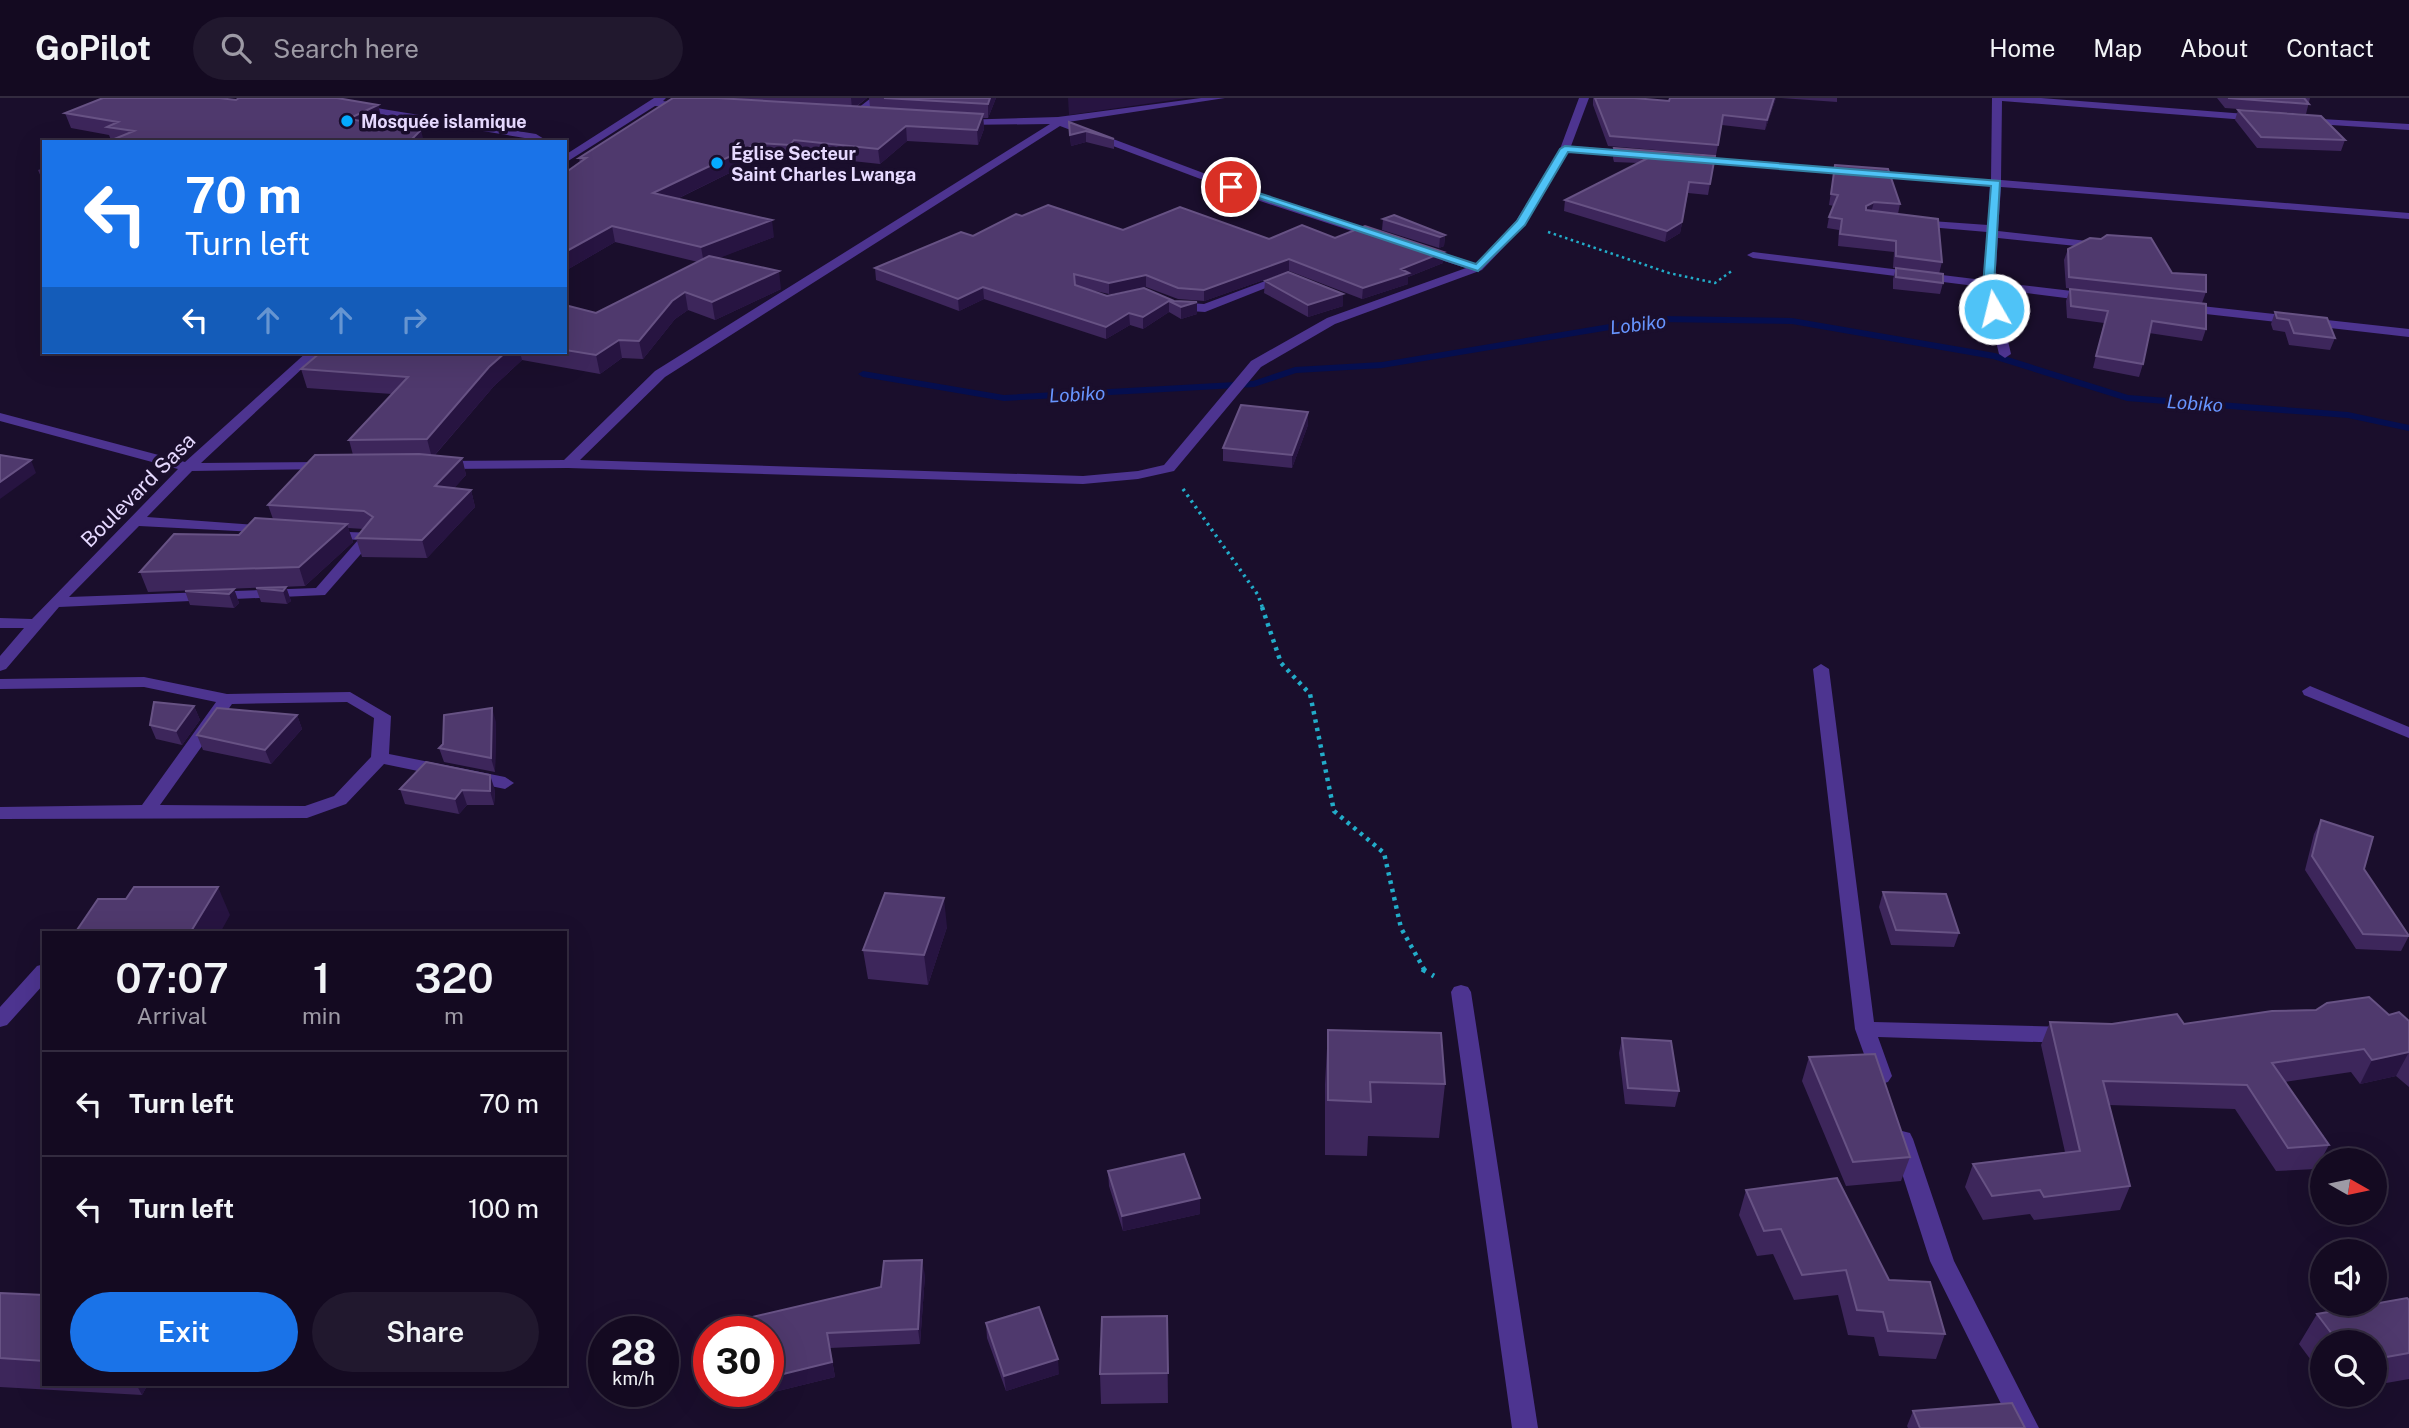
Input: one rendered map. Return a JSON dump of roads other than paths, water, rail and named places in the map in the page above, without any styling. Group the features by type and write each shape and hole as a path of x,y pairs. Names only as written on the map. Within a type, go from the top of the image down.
{"street":[{"path":"852,117 877,98"},
{"path":"943,121 1007,125 1059,122 1220,98"},
{"path":"433,465 569,464 1083,480 1139,475 1169,468 1256,364 1360,306 1478,268 1521,223 1565,149 1584,98"},
{"path":"1997,98 1996,183 1989,286 2006,354"},
{"path":"2003,98 2273,119"},
{"path":"567,157 658,101 694,106"},
{"path":"351,107 536,137 541,140"},
{"path":"839,116 865,118"},
{"path":"2286,120 2409,127"},
{"path":"1059,122 1255,197 1386,239"},
{"path":"569,464 660,374 1059,122"},
{"path":"1565,149 1648,155"},
{"path":"1676,158 2406,216 2409,230"},
{"path":"1899,221 2096,245"},
{"path":"1413,247 1478,268"},
{"path":"1753,255 2097,298"},
{"path":"1165,302 1175,306 1205,308 1288,277 1301,282"},
{"path":"2165,306 2409,333"},
{"name":"Boulevard Sasa","path":"0,666 55,602 188,467 312,354"},
{"path":"0,416 188,467 338,466"},
{"path":"137,521 288,531"},
{"path":"55,602 320,592 369,536 315,533"},
{"path":"0,623 35,624"},
{"path":"1821,669 1865,1029 1886,1093"},
{"path":"0,684 144,682 227,699 351,697 383,716 380,758 340,800 307,812 0,813"},
{"path":"2310,691 2409,733"},
{"path":"147,811 227,699"},
{"path":"380,758 505,783"},
{"path":"0,1020 42,973"},
{"path":"1461,992 1525,1428"},
{"path":"1865,1029 2088,1036"},
{"path":"1895,1119 1942,1261 2026,1428"}],"waterway":[{"name":"Lobiko","path":"863,374 1004,398 1254,384 1295,370 1382,365 1658,319 1792,321 1995,356 2127,398 2348,415 2409,428"}],"place":[{"name":"Mosquée islamique","path":"347,121"},
{"name":"Église Secteur Saint Charles Lwanga","path":"717,163"}]}
